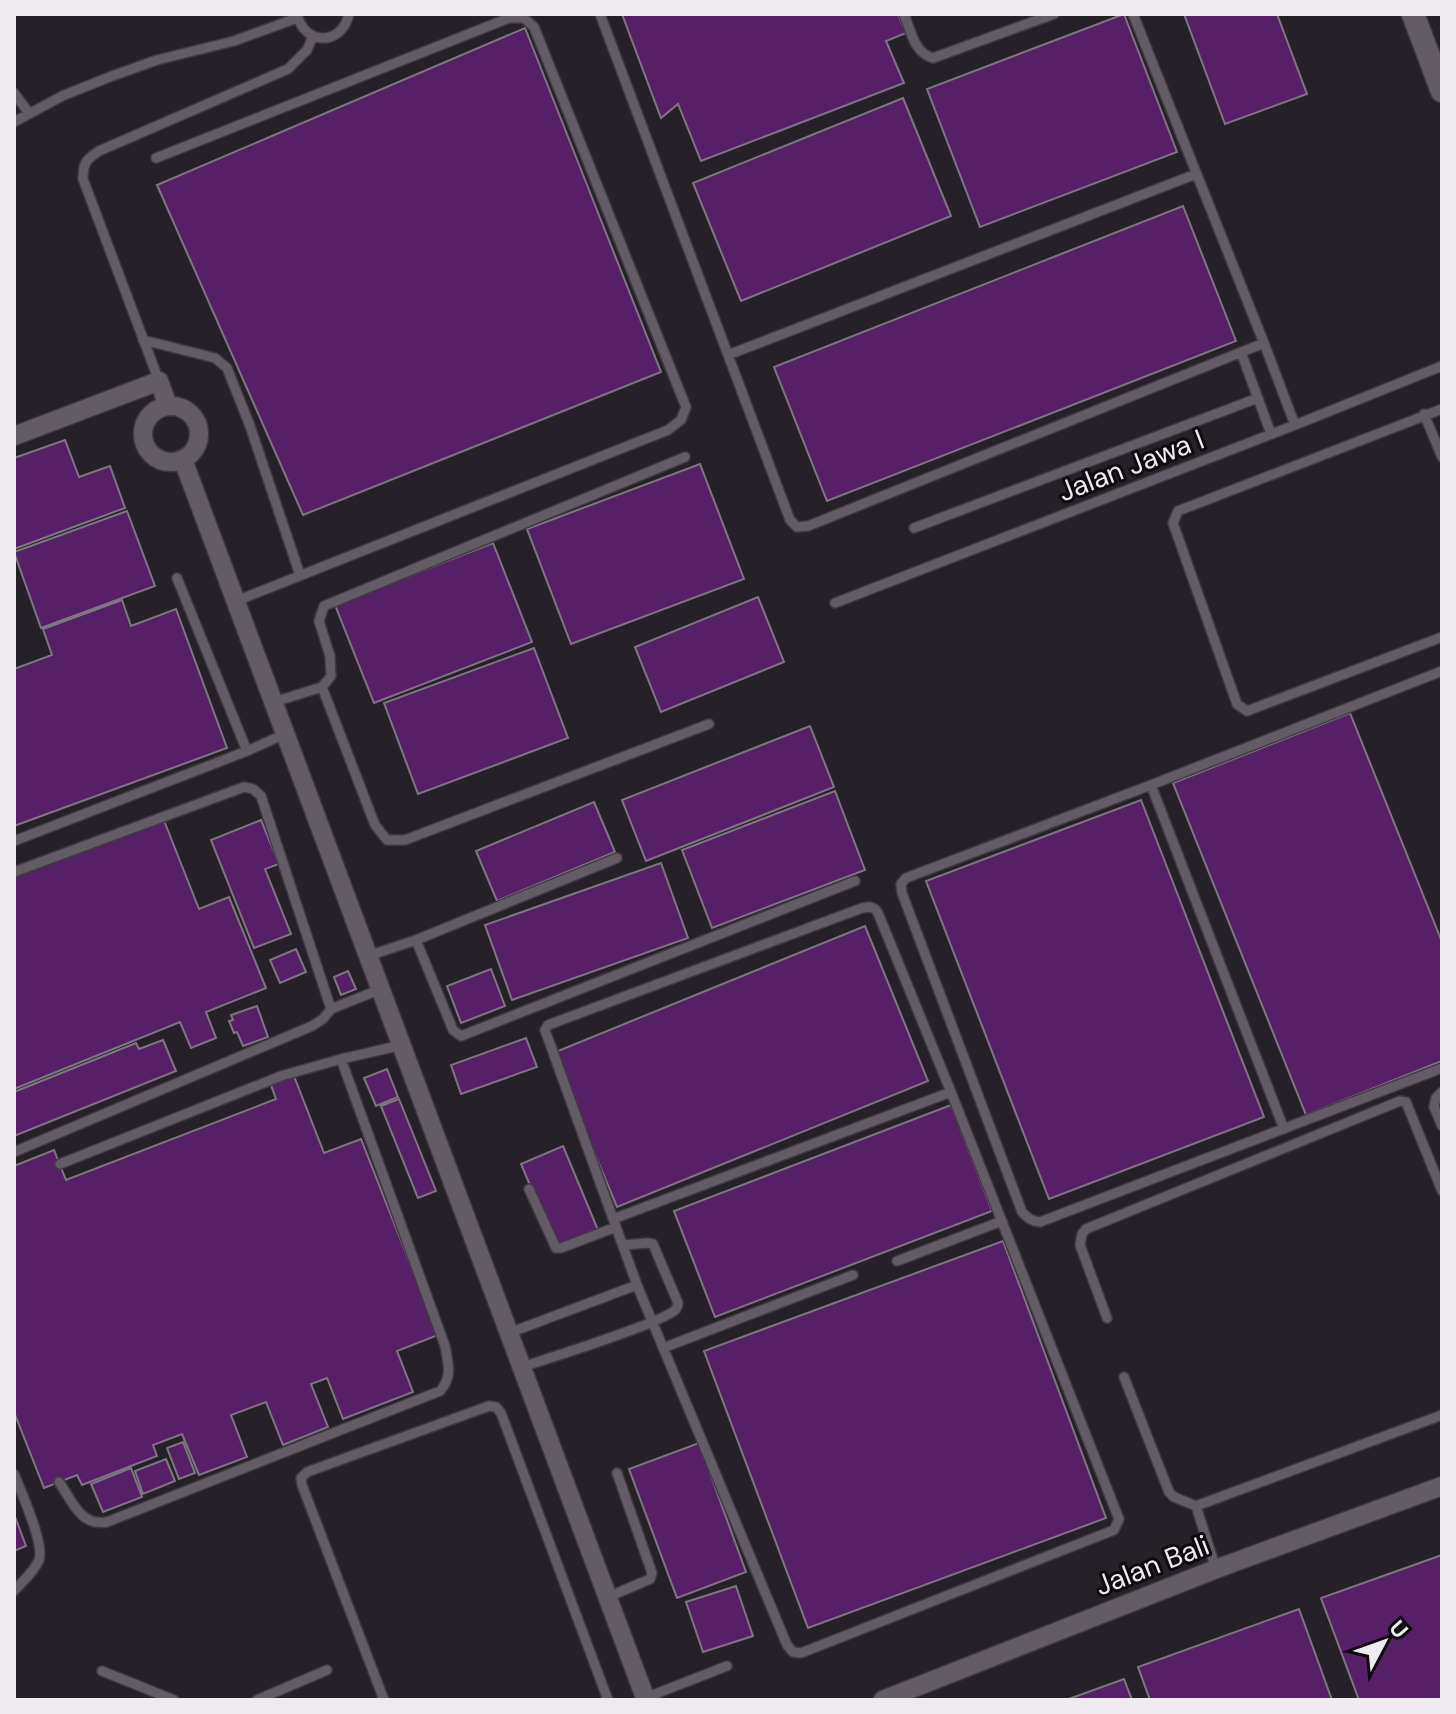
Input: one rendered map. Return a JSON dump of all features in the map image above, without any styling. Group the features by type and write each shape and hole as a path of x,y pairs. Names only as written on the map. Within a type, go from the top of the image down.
{"street":[{"path":"1413,14 1442,91"},
{"path":"14,436 159,381 168,406"},
{"path":"168,406 182,408 190,414 199,430 196,447 183,460 163,461 147,449 143,429 154,411 168,406"},
{"path":"183,460 646,1699"},
{"name":"Jalan Bali","path":"883,1700 1214,1565 1442,1486"}],"lane":[{"path":"14,122 62,96 112,76 157,60 234,41 297,16 306,32 329,38 348,22 349,14"},
{"path":"600,14 790,520 797,527 808,526 1264,343"},
{"path":"904,14 917,47 925,56 933,58 1054,14"},
{"path":"1133,14 1295,425"},
{"path":"156,158 509,18 524,18 534,27 686,407 681,420 668,430 236,601"},
{"path":"159,381 83,179 87,160 99,151 288,69 307,50 313,36"},
{"path":"14,93 29,113"},
{"path":"728,355 1196,174"},
{"path":"143,340 215,358 227,368 250,426 300,575"},
{"path":"1241,352 1271,434"},
{"name":"Jalan Jawa I","path":"835,603 1442,366"},
{"path":"914,528 1258,398"},
{"path":"1442,409 1178,511 1173,523 1237,704 1242,709 1247,711 1442,637"},
{"path":"1424,414 1442,457"},
{"path":"274,702 322,687 331,676 330,656 319,621 324,606 685,457"},
{"path":"177,578 247,751"},
{"path":"1442,671 906,878 901,884 1022,1212 1027,1218 1040,1222 1442,1068"},
{"path":"322,687 375,825 387,840 405,840 709,724"},
{"path":"14,841 285,734"},
{"path":"1151,785 1284,1129"},
{"path":"14,872 244,787 253,789 261,796 331,1009"},
{"path":"368,956 416,940 617,858"},
{"path":"416,940 453,1030 461,1036 855,881"},
{"path":"870,907 878,913 951,1092 1119,1519 1114,1530 801,1653 793,1652 787,1645 637,1285 545,1030 548,1025 870,907"},
{"path":"14,1152 312,1026 331,1009 381,989"},
{"path":"60,1164 281,1076 402,1045"},
{"path":"59,1482 83,1517 96,1524 107,1522 440,1391 447,1383 450,1371 445,1346 341,1059"},
{"path":"529,1189 556,1248 561,1248 614,1223 951,1092"},
{"path":"1442,1092 1436,1098 1434,1107 1442,1126"},
{"path":"1107,1318 1080,1245 1086,1229 1400,1101 1406,1102 1442,1191"},
{"path":"897,1261 1002,1221"},
{"path":"522,1367 652,1322 674,1311 678,1303 653,1244 623,1245"},
{"path":"663,1348 853,1275"},
{"path":"509,1333 637,1285"},
{"path":"1124,1377 1169,1492 1196,1506 1442,1415"},
{"path":"384,1700 301,1478 307,1472 489,1406 496,1407 501,1413 608,1700"},
{"path":"608,1597 650,1579 652,1573 617,1473"},
{"path":"14,1474 37,1536 41,1556 14,1591"},
{"path":"1196,1506 1214,1565"},
{"path":"646,1699 727,1666"},
{"path":"257,1700 327,1670"},
{"path":"102,1671 174,1700"}],"building":[{"path":"622,14 898,14 906,33 886,41 904,83 701,161 678,104 661,118"},
{"path":"1124,14 1177,152 980,227 927,89"},
{"path":"1184,14 1277,14 1307,94 1225,124"},
{"path":"525,28 661,372 303,515 157,185"},
{"path":"903,98 951,216 741,301 693,183"},
{"path":"1183,206 1236,341 827,501 774,367"},
{"path":"65,440 79,477 110,466 125,508 14,549 14,458"},
{"path":"700,464 744,579 571,644 527,529"},
{"path":"127,511 155,586 41,628 14,552"},
{"path":"493,543 532,642 374,703 335,605"},
{"path":"758,597 784,662 661,712 635,647"},
{"path":"122,600 131,626 176,609 227,748 14,826 14,669 52,655 43,629"},
{"path":"534,648 568,738 418,794 384,703"},
{"path":"1350,713 1442,942 1442,1061 1306,1115 1173,783"},
{"path":"810,726 834,787 646,861 622,800"},
{"path":"835,791 865,870 712,928 682,850"},
{"path":"1141,800 1264,1117 1049,1199 926,881"},
{"path":"594,802 615,852 497,901 476,851"},
{"path":"163,818 199,909 229,897 266,988 206,1012 216,1038 191,1048 180,1022 14,1089 14,877"},
{"path":"261,820 279,864 265,869 291,934 254,948 211,840"},
{"path":"661,863 688,938 512,1000 485,925"},
{"path":"865,926 928,1081 617,1207 553,1053"},
{"path":"296,949 306,972 280,983 270,960"},
{"path":"491,969 505,1006 461,1023 447,986"},
{"path":"348,971 356,989 341,995 334,977"},
{"path":"257,1006 268,1037 243,1046 229,1021 233,1020 231,1015"},
{"path":"526,1038 537,1067 461,1094 451,1065"},
{"path":"163,1040 176,1071 14,1136 14,1092 136,1043 139,1049"},
{"path":"387,1069 398,1097 376,1106 364,1078"},
{"path":"294,1076 324,1153 361,1139 438,1335 397,1351 413,1392 343,1419 327,1378 311,1384 328,1427 283,1445 266,1402 231,1415 247,1457 199,1475 182,1434 153,1445 157,1456 82,1485 77,1475 44,1488 14,1412 14,1166 54,1150 66,1180 276,1099 271,1085"},
{"path":"399,1099 436,1191 418,1198 381,1106"},
{"path":"951,1105 992,1211 715,1317 674,1211"},
{"path":"563,1146 598,1230 556,1247 521,1164"},
{"path":"1003,1241 1106,1518 808,1628 704,1351"},
{"path":"183,1442 195,1473 179,1479 167,1448"},
{"path":"699,1443 746,1572 677,1598 629,1469"},
{"path":"166,1459 175,1481 143,1494 135,1471"},
{"path":"131,1468 142,1497 103,1512 91,1484"},
{"path":"14,1514 26,1546 14,1551"},
{"path":"1442,1555 1442,1700 1359,1700 1321,1598"},
{"path":"736,1586 753,1636 703,1652 686,1602"},
{"path":"1299,1609 1332,1700 1150,1700 1138,1667"},
{"path":"1124,1679 1132,1700 1066,1700"}]}
